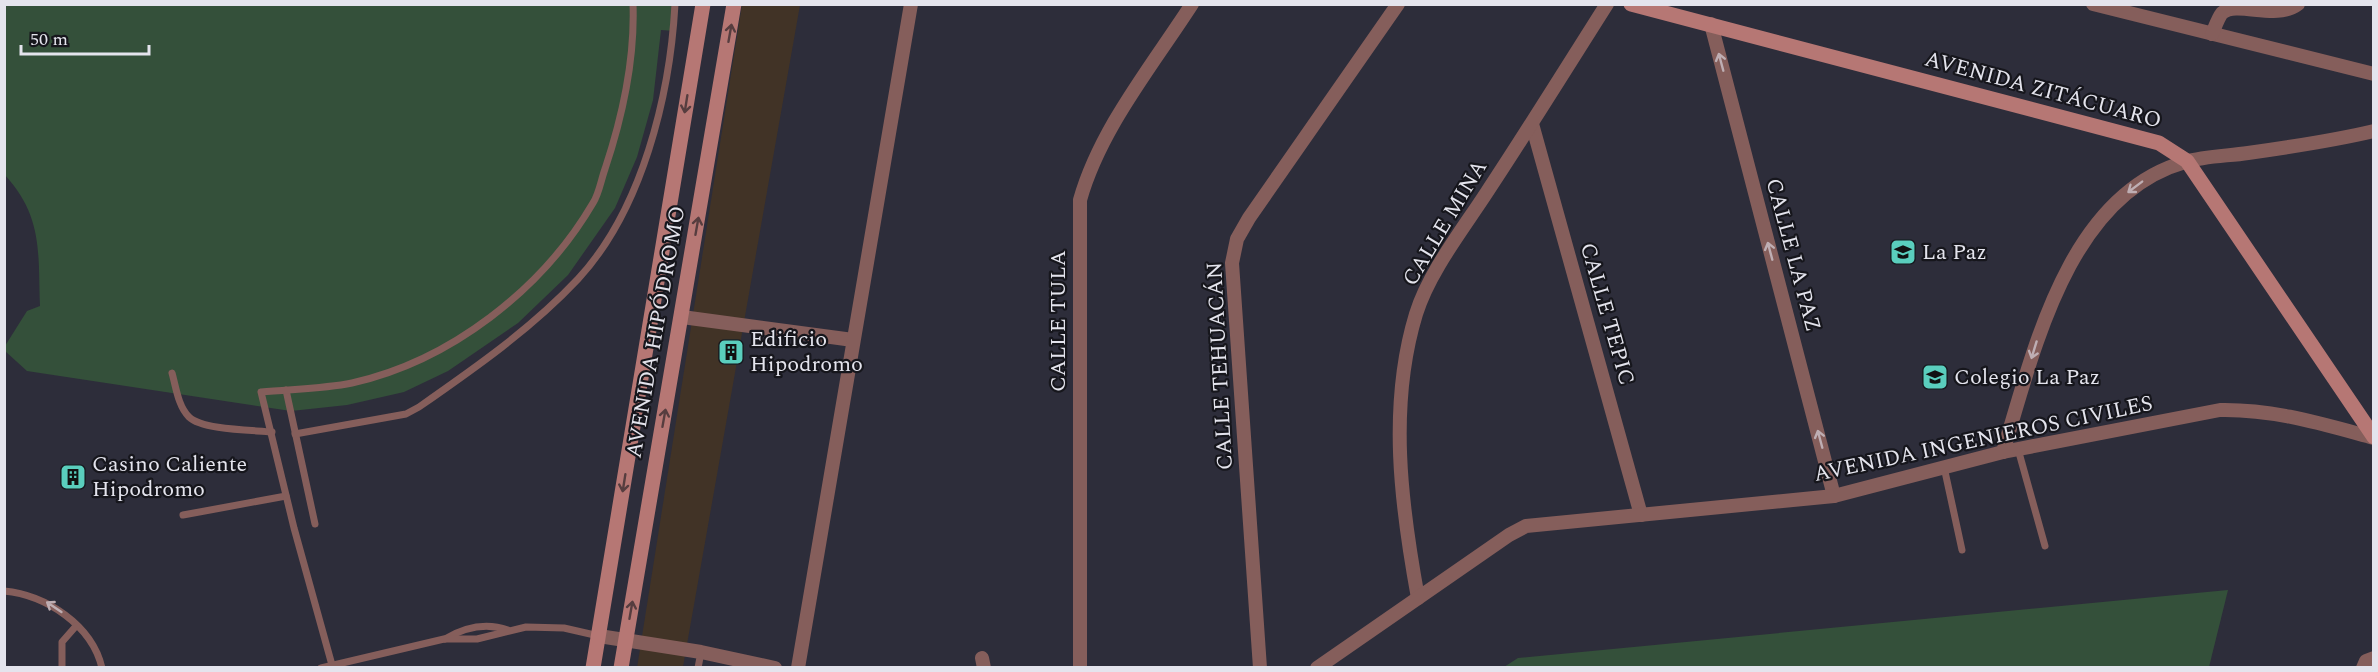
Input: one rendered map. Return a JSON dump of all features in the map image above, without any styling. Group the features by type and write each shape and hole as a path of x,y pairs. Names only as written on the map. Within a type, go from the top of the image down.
{"main road":[{"name":"AVENIDA HIPÓDROMO","path":"593,668 703,4"},
{"name":"AVENIDA HIPÓDROMO","path":"621,668 734,4"},
{"name":"AVENIDA ZITÁCUARO","path":"1631,4 2159,143 2187,161 2373,437"}],"street":[{"path":"798,668 911,4"},
{"name":"CALLE TULA","path":"1080,668 1080,200 1086,179 1112,129 1192,4"},
{"name":"CALLE TEHUACÁN","path":"1260,668 1232,263 1237,239 1249,218 1398,4"},
{"name":"CALLE MINA","path":"1418,598 1405,525 1399,468 1403,368 1416,313 1450,249 1607,4"},
{"path":"2093,4 2373,74"},
{"path":"2212,34 2222,12 2229,7 2237,5 2268,11 2290,10 2298,4"},
{"name":"CALLE LA PAZ","path":"1712,24 1834,496"},
{"name":"CALLE TEPIC","path":"1532,124 1641,515"},
{"path":"2003,452 2040,331 2080,246 2105,211 2156,172 2187,161 2338,140 2373,131"},
{"path":"682,317 853,340"},
{"name":"AVENIDA INGENIEROS CIVILES","path":"1317,668 1509,535 1526,526 1834,496 2003,452 2220,411 2254,410 2291,416 2373,437"},
{"path":"599,636 701,652 775,668"},
{"path":"2363,668 2366,661 2373,658"}],"lane":[{"path":"332,665 286,496 261,392 351,383 395,369 445,348 514,298 557,256 594,202 616,134 634,31 633,4"},
{"path":"295,434 406,414 419,407 528,327 579,278 610,237 632,193 658,121 675,4"},
{"path":"172,373 181,406 189,418 200,424 272,432"},
{"path":"286,390 315,524"},
{"path":"2018,449 2045,546"},
{"path":"1944,467 1962,550"},
{"path":"183,515 286,496"},
{"path":"4,591 27,594 48,602 76,626 100,658 102,668"},
{"path":"62,668 62,642 76,626"},
{"path":"444,639 457,631 479,626 508,630"},
{"path":"321,668 444,639 477,639 508,630 545,626 599,636"},
{"path":"698,668 701,652"}],"shaded area":[{"path":"742,5 800,5 683,667 637,668"}],"green space":[{"path":"5,5 678,5 675,31 661,30 653,100 637,157 615,208 568,275 518,323 448,371 404,392 347,405 291,411 27,371 5,351 5,346 27,311 40,306 38,252 32,221 17,190 5,175"},
{"path":"2228,590 2209,667 1504,667 1518,658"}],"place":[{"name":"La Paz","path":"1903,252"},
{"name":"Edificio Hipodromo","path":"731,352"},
{"name":"Colegio La Paz","path":"1935,377"},
{"name":"Casino Caliente Hipodromo","path":"73,477"}]}
